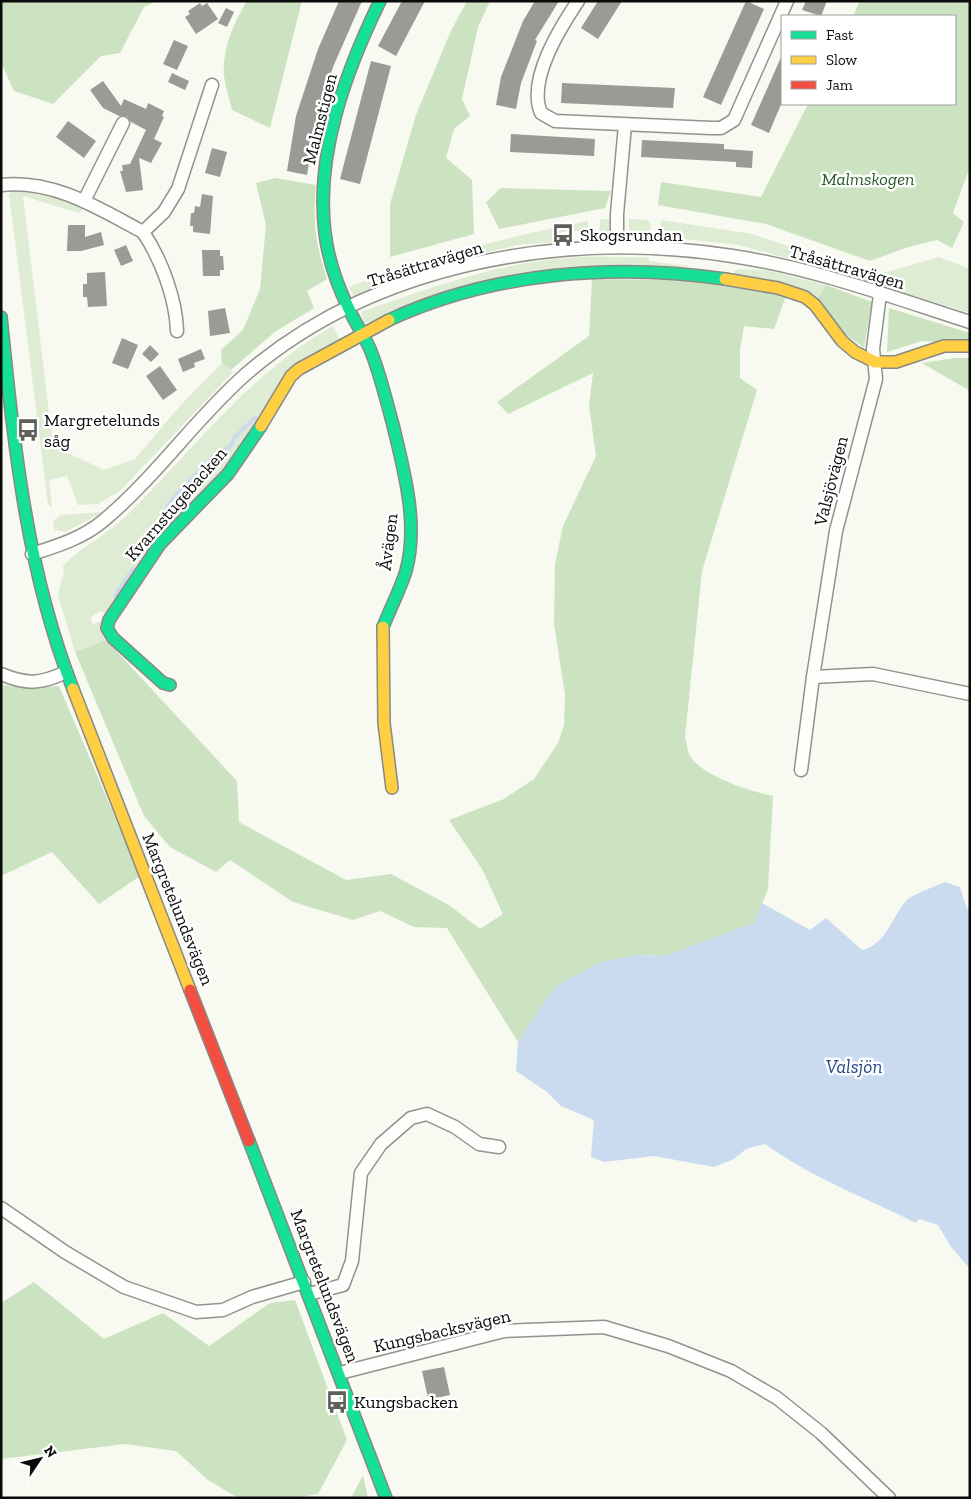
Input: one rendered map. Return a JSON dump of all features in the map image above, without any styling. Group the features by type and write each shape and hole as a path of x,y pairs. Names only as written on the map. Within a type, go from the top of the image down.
{"street":[{"name":"Malmstigen","path":"348,308 325,235 323,178 329,139 340,101 362,38 380,1"},
{"path":"578,1 557,37 543,68 539,83 538,107 541,113 555,121 711,128 721,128 734,120 787,1"},
{"path":"143,232 164,212 178,189 212,85"},
{"path":"84,201 123,123"},
{"path":"617,247 617,214 625,125"},
{"path":"1,185 33,184 84,201 143,232 158,262 177,309 178,330"},
{"name":"Tråsättravägen","path":"32,554 79,536 102,522 240,380 294,337 348,308 401,286 458,268 515,256 573,249 617,247 675,249 733,256 790,267 970,322"},
{"name":"Kvarnstugebacken","path":"170,685 163,683 114,638 107,628 109,620 160,544 228,474 249,445 291,376 299,368 362,333 404,313 440,300 508,282 582,272 672,271 778,287 806,298 817,306 837,337 854,351 874,362"},
{"name":"Valsjövägen","path":"801,770 813,677 836,531 876,378 873,349 880,294"},
{"name":"Åvägen","path":"348,308 370,349 385,395 406,478 411,522 406,570 382,629 384,723 392,788"},
{"name":"Margretelundsvägen","path":"1,317 20,490 32,554 50,623 66,672 340,1373 386,1498"},
{"path":"874,362 891,363 930,348 949,344 970,346"},
{"path":"1,674 22,682 49,680 66,672"},
{"path":"813,677 873,674 970,694"},
{"path":"309,1294 342,1285 352,1261 361,1173 381,1144 411,1118 427,1114 455,1127 479,1144 499,1147"},
{"path":"1,1208 65,1252 124,1287 196,1312 223,1310 252,1297 304,1282"},
{"name":"Kungsbacksvägen","path":"340,1373 504,1332 604,1327 668,1346 731,1371 777,1398 821,1433 889,1498"}],"green space":[{"path":"1,1 157,1 144,7 120,53 101,56 53,104 14,91 1,63"},
{"path":"247,1 302,1 270,128 232,110 225,79 224,66 227,46 233,27"},
{"path":"467,1 490,1 478,27 462,99 470,116 454,129 446,158 472,180 474,234 390,257 390,204 416,115 450,33"},
{"name":"Malmskogen","path":"860,1 970,1 970,167 953,213 964,222 952,248 937,240 905,248 870,261 766,224 658,205 661,182 761,197 807,105 956,105 956,15 853,15"},
{"path":"275,178 316,185 316,233 327,279 307,291 314,308 276,331 231,370 222,363 221,350 243,330 260,289 266,225 256,183"},
{"path":"19,188 42,188 83,209 79,213 23,196 53,446 104,470 135,459 180,406 222,363 233,372 121,490 98,504 78,505 67,476 49,480 52,507 48,504 9,194"},
{"path":"501,188 611,191 605,208 499,229 486,202"},
{"path":"600,219 615,219 613,227 603,238 599,236"},
{"path":"629,219 648,220 651,224 649,236 633,235 629,230"},
{"path":"661,220 752,234 850,267 876,273 891,271 939,257 970,269 970,313 825,268 738,245 659,236"},
{"path":"588,221 588,230 561,232 553,242 518,245 471,256 403,276 390,285 358,297 354,297 349,287 408,266 467,249"},
{"path":"575,257 649,257 649,261 693,267 568,269 364,323 361,312 461,279 538,261"},
{"path":"738,269 766,270 826,285 817,299 732,274"},
{"path":"592,279 685,280 786,296 774,329 744,326 740,350 740,378 757,390 702,571 685,737 688,752 696,764 716,777 740,787 773,796 768,889 754,923 665,956 634,955 556,986 518,1042 447,928 414,927 380,911 353,920 293,902 230,860 216,872 170,847 144,816 75,652 106,640 237,781 239,822 346,880 391,874 449,905 480,929 503,914 482,869 449,820 504,799 534,779 558,743 564,725 565,695 554,624 555,564 563,526 596,456 589,406 593,373 508,414 497,402 589,336"},
{"path":"826,285 872,302 864,348 845,334 817,299"},
{"path":"889,308 970,333 970,344 922,341 887,352"},
{"path":"333,326 340,340 297,364 252,434 109,614 100,611 90,618 93,624 103,621 106,640 75,652 58,595 64,571 63,566 78,552 126,516 248,390 302,345"},
{"path":"955,358 970,358 970,391 922,363"},
{"path":"104,512 65,532 55,530 53,521 61,515"},
{"path":"1,685 34,688 59,686 140,876 99,904 52,852 1,876"},
{"path":"34,1282 104,1339 163,1313 209,1346 270,1303 295,1300 347,1440 318,1494 295,1498 238,1498 208,1480 176,1451 125,1444 1,1459 1,1303"},
{"path":"363,1475 368,1498 351,1498"}],"water":[{"name":"Valsjön","path":"945,882 960,887 967,909 970,909 970,1269 951,1247 938,1225 919,1219 916,1223 820,1177 765,1144 746,1149 734,1159 714,1167 654,1156 604,1162 591,1157 594,1120 561,1106 547,1092 516,1071 518,1042 556,986 598,963 634,955 665,956 754,923 762,903 810,930 826,918 862,950 870,947 883,936 909,898"}],"building":[{"path":"339,1 362,1 333,67 316,120 307,175 287,171 296,116 318,49"},
{"path":"402,1 425,1 396,56 378,46"},
{"path":"535,1 559,1 535,40 537,41 521,83 516,109 496,105 501,77 523,21"},
{"path":"598,1 622,1 598,39 581,28"},
{"path":"746,1 764,9 721,105 703,97"},
{"path":"806,1 827,1 821,15 802,10"},
{"path":"200,3 202,6 207,3 218,19 196,34 185,17 190,14 188,11"},
{"path":"226,8 234,12 227,27 218,23"},
{"path":"174,40 188,46 177,70 163,64"},
{"path":"781,57 781,104 769,133 751,125"},
{"path":"371,61 391,66 360,184 340,179"},
{"path":"172,73 189,81 185,90 168,82"},
{"path":"103,81 121,106 124,99 146,109 148,103 164,111 162,116 164,117 154,139 162,143 151,163 139,158 143,190 126,192 120,171 123,171 122,165 130,164 146,130 131,122 127,116 119,116 103,108 90,90"},
{"path":"562,83 675,88 673,108 561,103"},
{"path":"68,121 96,141 84,158 56,137"},
{"path":"511,134 595,139 594,156 510,152"},
{"path":"642,140 724,144 724,149 753,151 752,168 736,167 736,162 641,157"},
{"path":"212,148 227,152 220,177 205,173"},
{"path":"202,194 213,196 210,234 193,232 193,226 190,226 191,213 194,213 195,206 200,207"},
{"path":"68,225 85,225 85,237 101,232 104,245 81,251 67,251"},
{"path":"126,245 133,261 121,266 114,250"},
{"path":"202,250 220,250 220,256 223,256 224,270 220,270 220,276 203,276"},
{"path":"105,272 107,306 88,307 87,297 83,297 83,284 87,284 87,273"},
{"path":"225,308 230,333 210,336 208,311"},
{"path":"122,338 138,345 128,369 112,363"},
{"path":"150,345 159,354 151,362 142,354"},
{"path":"201,349 205,359 194,363 195,367 183,372 178,359"},
{"path":"160,366 177,390 163,400 146,376"},
{"path":"444,1367 450,1395 436,1398 438,1406 421,1409 419,1399 428,1398 422,1371"}],"waterway":[{"path":"147,549 170,502 215,455 230,447 235,437 255,418"},
{"path":"115,596 133,569"}],"traffic: fast":[{"path":"380,1 345,84 336,114 329,143 323,203 326,243 331,262 337,282 368,344 377,367 393,425 408,498 411,535 410,553 404,578 383,627"},
{"path":"389,320 429,304 470,291 511,282 554,276 597,272 640,272 683,274 725,279"},
{"path":"1,317 11,412 24,506 44,598 57,644 73,689"},
{"path":"170,685 163,683 113,638 107,628 109,620 160,544 228,474 261,426"},
{"path":"249,1141 386,1498"}],"traffic: slow":[{"path":"725,279 778,288 805,297 815,305 842,341 855,352 875,362 896,362 944,346 970,346"},
{"path":"261,426 291,376 299,369 389,320"},
{"path":"383,627 384,723 392,788"},
{"path":"73,689 190,990"}],"traffic: jam":[{"path":"190,990 249,1141"}],"place":[{"name":"Skogsrundan","path":"563,235"},
{"name":"Margretelunds såg","path":"28,430"},
{"name":"Kungsbacken","path":"337,1402"}]}
